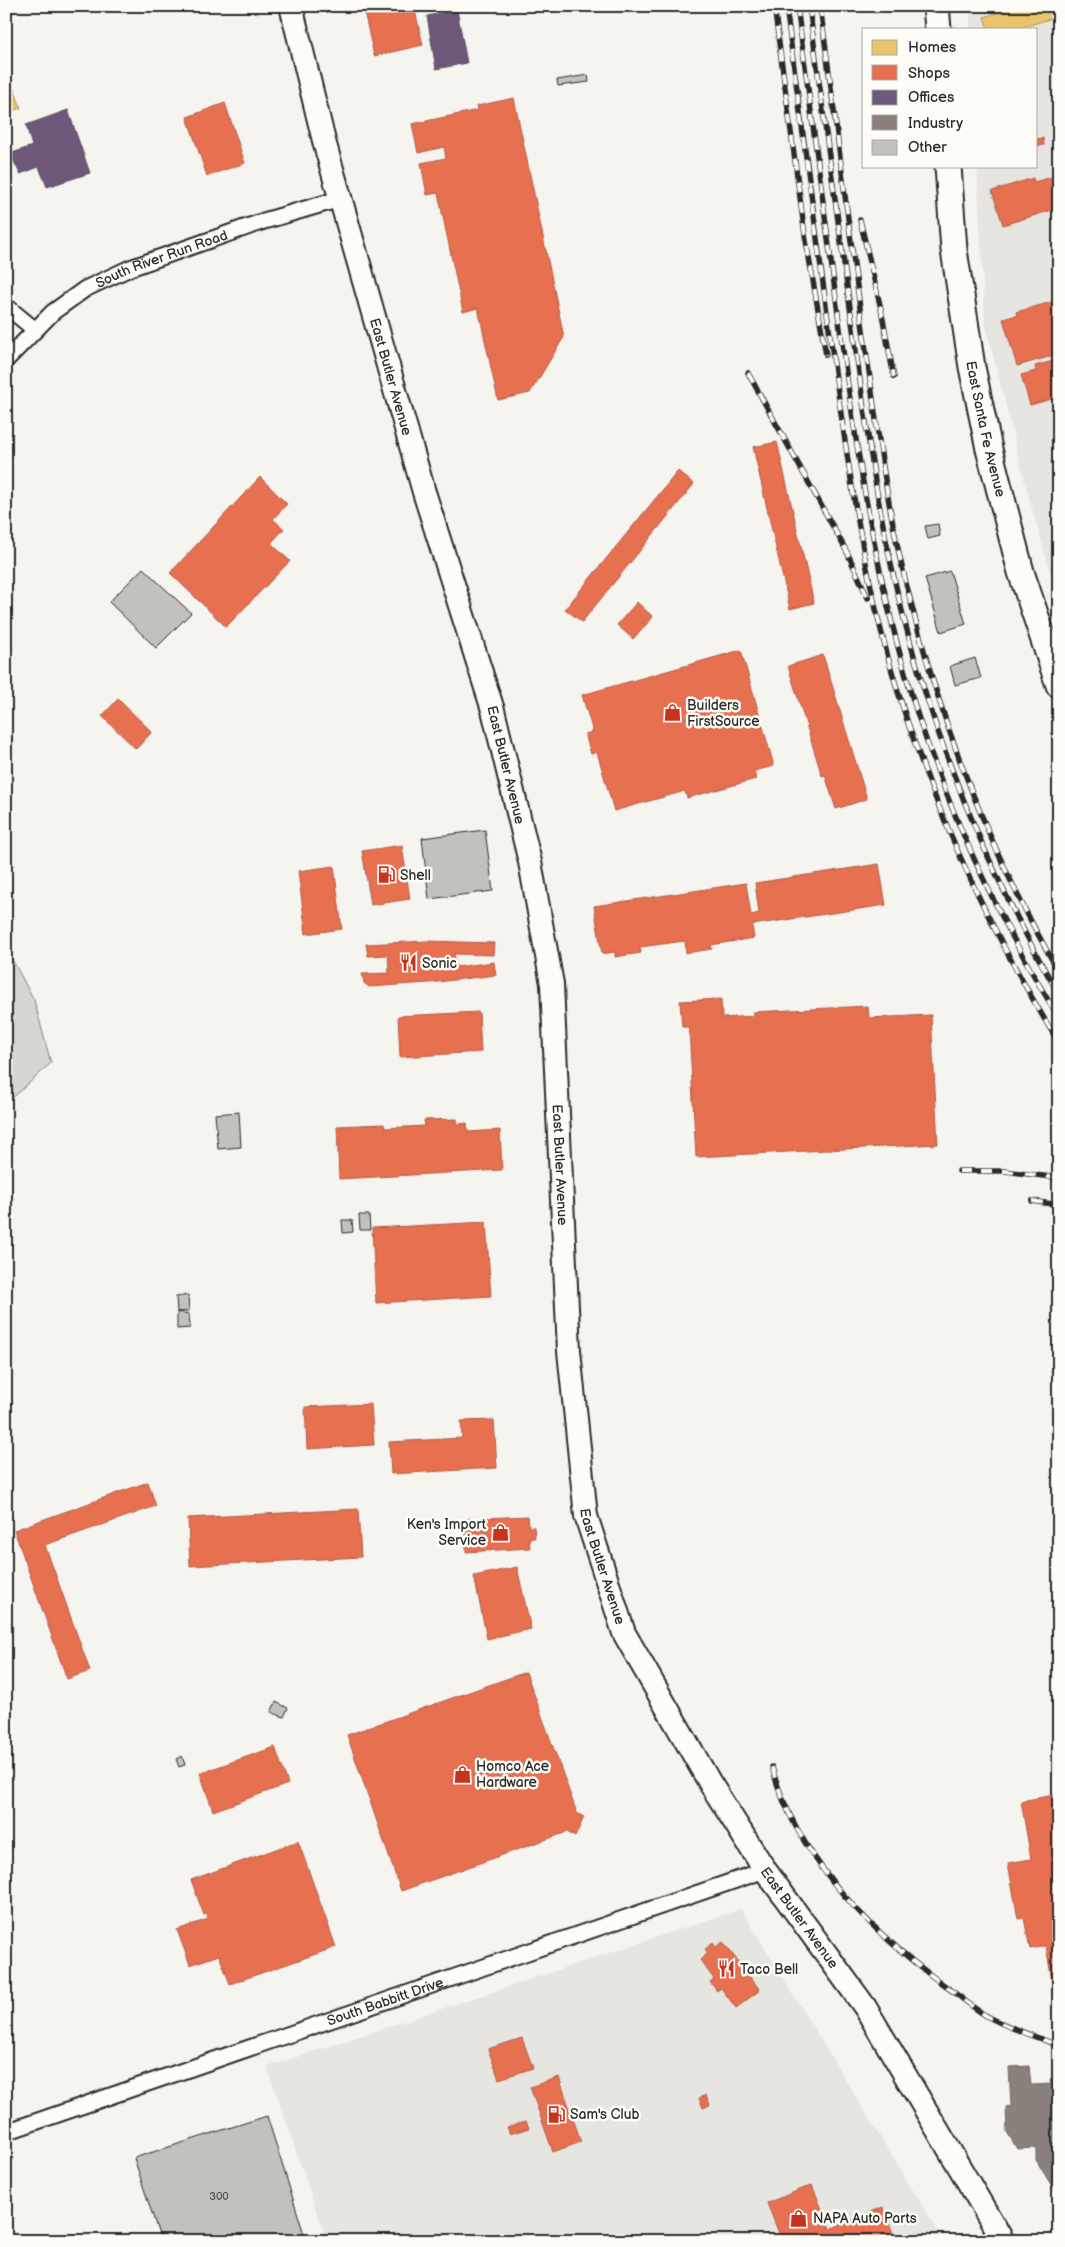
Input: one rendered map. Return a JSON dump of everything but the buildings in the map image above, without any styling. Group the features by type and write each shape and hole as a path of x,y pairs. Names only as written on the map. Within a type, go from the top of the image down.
{"main road":[{"name":"East Butler Avenue","path":"291,6 304,68 424,492 494,710 532,871 552,984 569,1351 586,1516 624,1633 710,1783 765,1870 865,2007 1003,2241"},
{"path":"936,6 938,28"},
{"name":"East Santa Fe Avenue","path":"948,168 954,250 972,367 987,440 1021,572 1059,684"}],"street":[{"name":"South River Run Road","path":"6,360 34,329 85,288 130,268 264,221 340,199"},
{"path":"6,306 34,329"},
{"name":"South Babbitt Drive","path":"6,2132 765,1870"}],"shaded area":[{"path":"970,6 1059,6 1059,603 1026,487 985,322 977,168 1038,168 1038,28 970,28"},
{"path":"6,948 34,1000 51,1063 6,1104"},
{"path":"741,1909 944,2241 327,2241 267,2067"}],"railway":[{"path":"774,6 805,235 826,355"},
{"path":"786,6 848,459 870,581 889,661 921,760 961,858 1008,954 1059,1043"},
{"path":"797,6 853,421 870,520 891,619 918,716 963,833 1017,946 1059,1018"},
{"path":"809,6 868,438 887,547 904,619 933,717 969,812 1011,905 1059,995"},
{"path":"820,6 880,449 905,579 933,681 968,781 1010,878 1033,926 1059,972"},
{"path":"860,220 881,309 894,377"},
{"path":"748,373 847,552 868,598"},
{"path":"959,1171 1005,1171 1059,1178"},
{"path":"1032,1201 1059,1205"},
{"path":"772,1767 784,1801 799,1833 841,1892 866,1918 920,1967 980,2012 1003,2024 1059,2046"}],"place":[{"name":"Builders FirstSource","path":"673,713"},
{"name":"Shell","path":"386,875"},
{"name":"Sonic","path":"408,963"},
{"name":"Ken's Import Service","path":"500,1532"},
{"name":"Homco Ace Hardware","path":"462,1774"},
{"name":"Taco Bell","path":"726,1969"},
{"name":"Sam's Club","path":"556,2114"},
{"name":"NAPA Auto Parts","path":"799,2218"}]}
